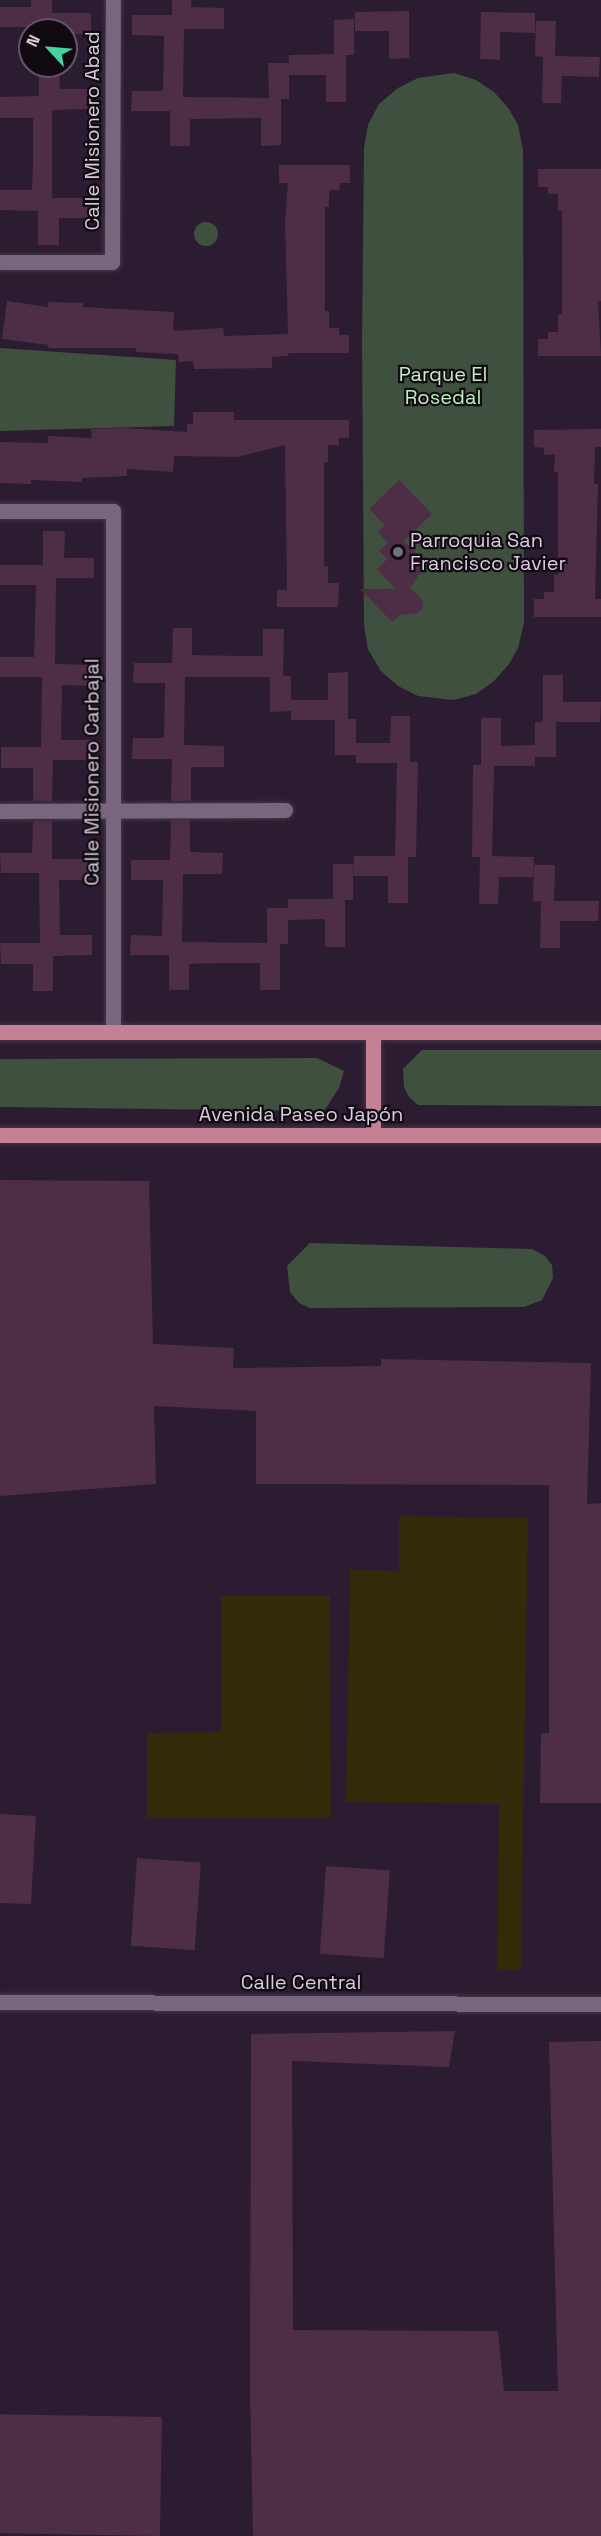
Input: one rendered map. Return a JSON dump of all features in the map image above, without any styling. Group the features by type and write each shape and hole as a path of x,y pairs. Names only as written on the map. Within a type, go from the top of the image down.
{"main road":[{"path":"0,1032 601,1032"},
{"path":"373,1032 373,1135"},
{"name":"Avenida Paseo Japón","path":"0,1134 601,1135"}],"street":[{"name":"Calle Misionero Abad","path":"0,262 112,262 113,0"},
{"name":"Calle Misionero Carbajal","path":"0,511 113,511 113,1032"},
{"path":"0,811 285,810"},
{"name":"Calle Central","path":"0,2002 601,2004"}],"green space":[{"name":"Parque El Rosedal","path":"454,73 476,80 494,92 509,109 518,125 523,150 524,623 518,648 509,664 494,681 476,694 454,700 418,696 398,686 380,670 368,649 364,626 362,342 364,148 368,125 379,104 398,88 418,78"},
{"path":"201,222 211,222 218,229 218,239 211,246 201,246 194,239 194,229"},
{"path":"0,348 176,360 174,426 0,431"},
{"path":"422,1050 601,1050 601,1106 418,1105 409,1097 404,1087 403,1069"},
{"path":"317,1058 344,1071 339,1088 324,1111 0,1107 0,1059"},
{"path":"310,1243 532,1249 545,1256 552,1265 553,1278 542,1300 524,1307 310,1308 299,1303 290,1292 287,1266"}],"sand":[{"path":"399,1516 528,1518 521,1970 497,1969 499,1804 346,1802 350,1570 399,1571"},
{"path":"221,1596 330,1596 331,1817 147,1818 147,1733 221,1732"}],"building":[{"path":"31,0 52,0 52,13 91,13 91,34 78,34 78,18 18,18 18,27 0,27 0,7 31,7"},
{"path":"172,0 191,0 191,7 224,8 224,29 184,29 183,97 269,98 268,63 289,63 289,99 281,99 281,145 261,146 261,118 190,119 190,146 170,146 170,111 131,111 132,91 163,91 164,36 132,35 132,15 172,15"},
{"path":"409,11 409,58 389,59 389,31 355,31 355,12"},
{"path":"481,12 535,13 535,33 500,32 500,60 480,59"},
{"path":"354,19 354,55 346,55 346,102 326,102 326,75 289,75 289,55 334,54 334,20"},
{"path":"536,21 556,21 555,56 600,57 599,77 562,76 561,103 542,103 543,57 535,56"},
{"path":"39,78 60,78 60,89 91,89 91,109 52,110 52,198 95,198 94,218 59,218 59,245 38,245 38,211 0,210 0,190 32,190 33,118 0,118 0,97 39,96"},
{"path":"279,165 350,165 350,183 340,183 339,190 329,190 329,207 325,207 325,311 329,311 329,328 339,328 339,335 349,335 349,353 289,353 288,356 272,357 272,368 194,369 193,361 179,362 178,354 136,352 136,348 47,348 48,345 2,339 7,301 48,307 48,302 83,303 83,307 174,312 173,331 223,328 224,336 288,334 285,220 288,183 279,183"},
{"path":"538,169 601,169 601,301 598,301 601,356 538,356 538,339 548,339 548,332 558,332 558,315 562,314 562,211 558,211 558,194 548,194 548,187 538,187"},
{"path":"193,412 234,412 234,420 349,420 349,438 339,438 339,445 328,445 328,462 324,462 324,566 328,566 328,583 339,583 338,607 277,607 277,590 287,590 285,445 237,457 174,456 173,472 127,469 127,476 82,478 82,482 31,480 31,484 0,483 0,442 48,443 48,436 92,438 91,429 125,428 187,432 187,424 193,424"},
{"path":"601,429 601,447 595,447 594,484 598,484 595,599 601,599 601,617 534,617 534,599 544,599 544,592 554,592 554,575 558,575 558,472 554,472 555,454 544,455 544,448 534,447 534,430"},
{"name":"Parroquia San Francisco Javier","path":"399,480 432,514 404,541 423,560 422,570 410,588 421,598 422,609 417,613 400,615 392,622 360,589 396,589 377,569 387,559 379,551 388,543 378,532 385,525 369,509"},
{"path":"43,531 65,531 64,558 94,558 94,578 56,578 55,664 94,665 94,686 62,685 61,740 93,740 92,760 53,760 52,801 33,801 33,768 1,768 1,747 41,747 42,677 0,677 0,657 34,657 36,585 0,585 0,565 43,565"},
{"path":"173,628 192,628 192,655 241,656 263,656 263,629 284,629 283,676 291,676 291,711 270,712 270,677 185,677 184,745 224,746 224,767 191,767 191,801 171,801 172,759 132,759 133,738 164,738 165,683 133,683 134,663 172,663"},
{"path":"348,672 348,719 356,719 356,755 335,755 335,720 291,720 291,700 328,700 328,673"},
{"path":"543,675 563,675 563,702 601,702 600,722 556,722 556,757 535,757 535,722 543,722"},
{"path":"391,716 410,716 410,762 418,762 416,857 408,857 408,903 388,903 388,876 353,876 354,856 395,856 397,763 356,763 356,743 390,743"},
{"path":"481,718 501,718 501,746 535,745 535,766 494,766 492,856 534,857 533,877 499,877 498,904 479,904 480,857 472,857 473,765 481,765"},
{"path":"171,820 190,820 190,852 223,853 222,874 183,874 182,942 267,943 267,908 288,908 288,944 280,944 280,990 260,990 260,963 222,963 189,964 189,990 169,990 169,955 130,955 131,935 162,936 163,880 131,880 131,860 170,860"},
{"path":"33,821 52,821 52,859 92,859 92,880 59,880 60,935 92,935 92,955 53,956 53,991 33,991 33,964 1,964 0,943 40,943 39,873 1,873 0,853 32,853"},
{"path":"333,864 353,864 353,900 345,900 345,947 325,947 325,919 288,920 288,899 333,899"},
{"path":"534,865 555,865 554,901 599,901 598,921 560,921 560,948 540,948 541,901 533,901"},
{"path":"0,1180 149,1181 153,1344 234,1348 233,1368 381,1366 381,1359 591,1363 587,1504 601,1503 601,1803 540,1803 541,1733 549,1733 549,1485 256,1484 256,1411 154,1406 156,1484 0,1496"},
{"path":"0,1814 36,1816 31,1904 0,1903"},
{"path":"137,1858 201,1862 195,1950 131,1946"},
{"path":"326,1866 390,1870 384,1958 320,1954"},
{"path":"455,2031 449,2067 292,2061 293,2330 498,2331 504,2391 558,2391 549,2042 601,2041 601,2536 253,2536 250,2391 251,2034"},
{"path":"0,2414 162,2417 160,2536 0,2533"}],"place":[{"name":"Parroquia San Francisco Javier","path":"398,552"}]}
